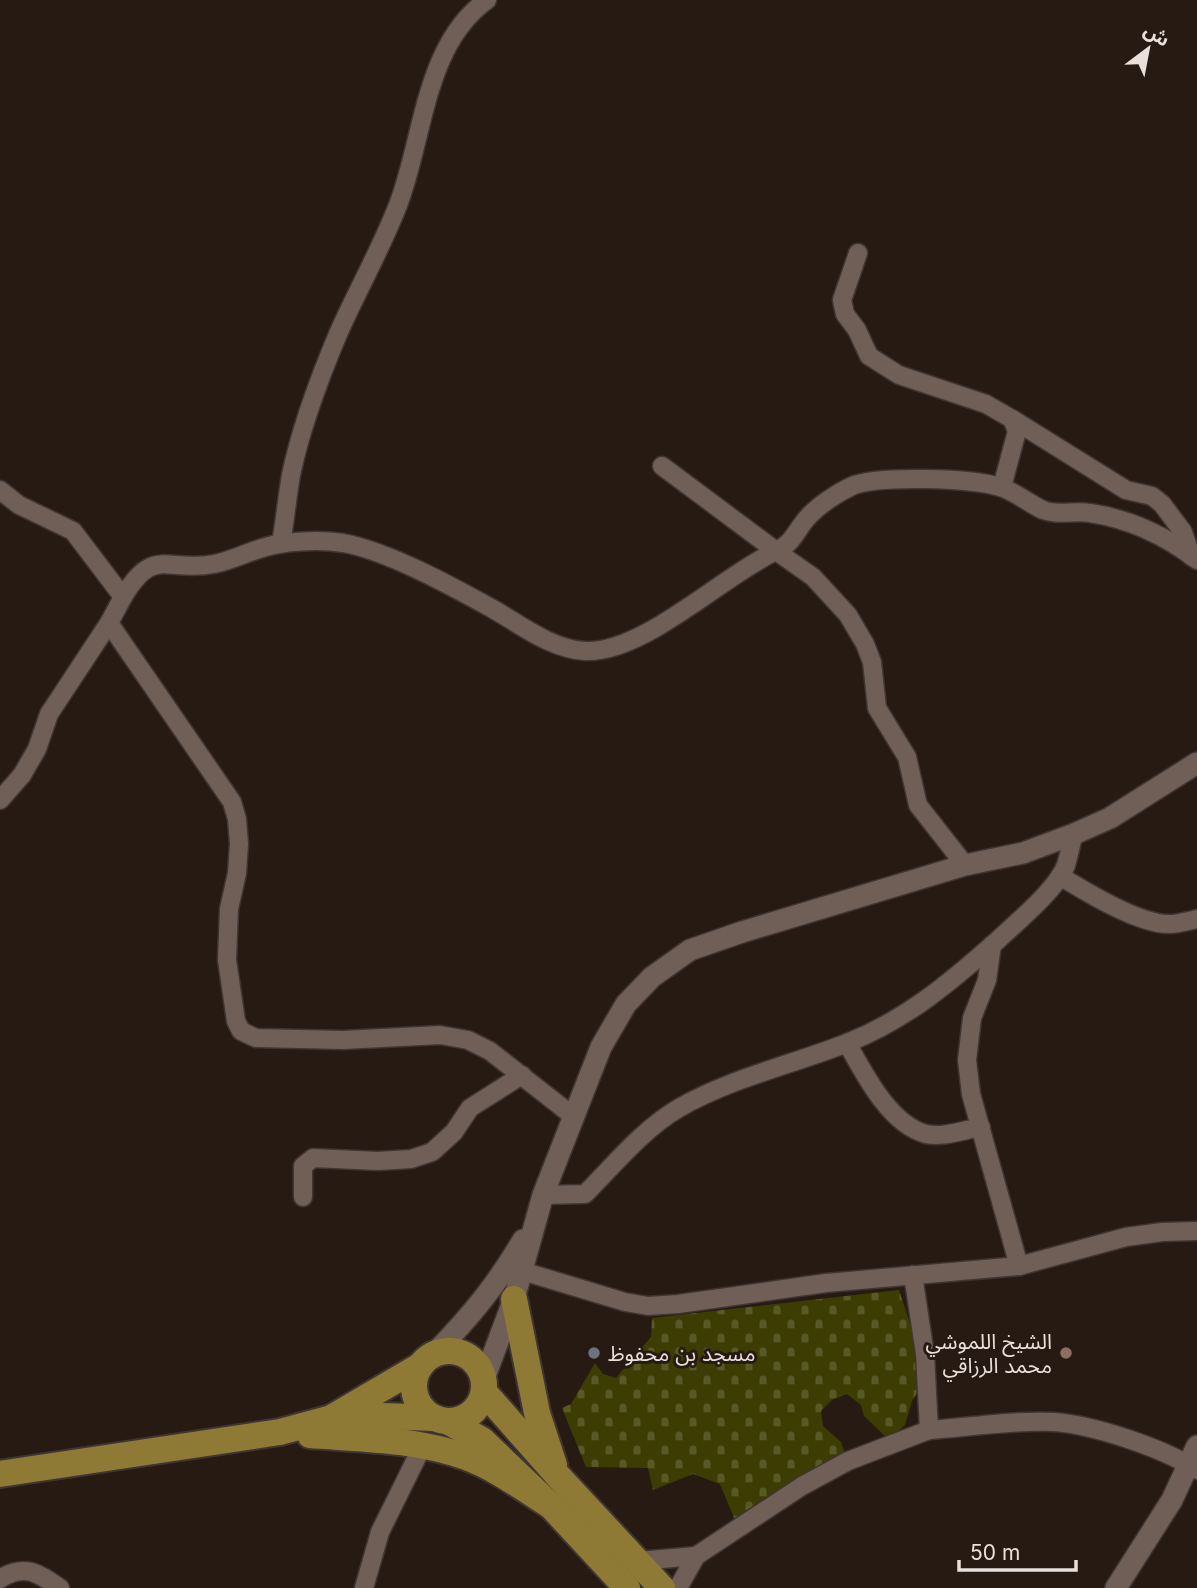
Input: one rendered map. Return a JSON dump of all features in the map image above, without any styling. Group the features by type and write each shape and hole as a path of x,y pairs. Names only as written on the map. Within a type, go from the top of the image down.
{"main road":[{"path":"514,1299 537,1413 558,1476"},
{"path":"328,1419 446,1351 470,1357 479,1367 484,1385 558,1476 662,1588"},
{"path":"427,1360 415,1377 418,1401 425,1411 482,1440 551,1506 627,1588"},
{"path":"0,1474 280,1432 328,1419 382,1416 460,1419 480,1404 484,1385"},
{"path":"280,1432 400,1441 467,1457 508,1478 551,1506"}],"street":[{"path":"281,543 292,475 315,395 339,333 398,206 412,167 425,107 437,70 472,11 487,0"},
{"path":"858,253 842,300 845,314 857,330 869,356 899,376 986,404 1126,491 1152,496 1162,504 1183,532 1194,558"},
{"path":"1002,487 1017,431 1012,419"},
{"path":"662,466 813,577 848,615 869,653 877,708 907,757 918,805 965,865"},
{"path":"0,800 22,775 37,749 49,714 109,623 135,576 146,568 159,564 215,564 259,547 281,543 341,543 365,548 475,599 542,638 565,647 586,651 606,649 664,623 757,560 792,541 807,517 822,505 852,486 872,481 977,480 1002,487 1043,510 1056,513 1093,513 1148,529 1194,558"},
{"path":"0,491 19,505 73,531 122,597"},
{"path":"109,623 232,802 237,818 239,844 237,873 229,909 227,960 236,1021 240,1031 256,1038 330,1040 440,1035 468,1041 490,1051 573,1116"},
{"path":"484,1385 514,1299 534,1220 601,1047 626,1004 652,977 690,950 825,906 965,865 1023,853 1074,834 1110,818 1197,763"},
{"path":"543,1195 585,1194 653,1127 677,1109 739,1080 847,1043 883,1027 927,1000 1027,914 1060,876 1074,834"},
{"path":"1060,876 1101,900 1146,920 1169,924 1197,919"},
{"path":"992,945 987,980 972,1018 967,1060 971,1094 1019,1266"},
{"path":"847,1043 886,1105 906,1123 924,1133 938,1135 981,1127"},
{"path":"303,1197 303,1166 313,1158 378,1161 411,1159 432,1152 454,1132 470,1108 522,1076"},
{"path":"427,1360 471,1316 502,1276 534,1220"},
{"path":"522,1271 625,1302 648,1306 826,1283 1019,1266 1126,1237 1197,1231"},
{"path":"913,1276 925,1354 929,1430"},
{"path":"678,1588 696,1556 829,1470 929,1430 1053,1422 1112,1434 1194,1460 1116,1588"},
{"path":"364,1588 380,1532 423,1445"},
{"path":"638,1561 696,1556"},
{"path":"0,1579 11,1571 29,1570 60,1588"}],"green space":[{"path":"899,1290 919,1351 923,1383 912,1401 905,1425 889,1440 864,1416 861,1405 847,1394 832,1400 821,1411 823,1426 841,1442 846,1457 737,1525 720,1484 693,1474 653,1490 648,1468 586,1467 562,1408 571,1404 595,1363 603,1374 616,1378 651,1337 652,1318"}],"place":[{"name":"مسجد بن محفوظ","path":"594,1353"},
{"name":"الشيخ اللموشي محمد الرزاقي","path":"1066,1353"}]}
